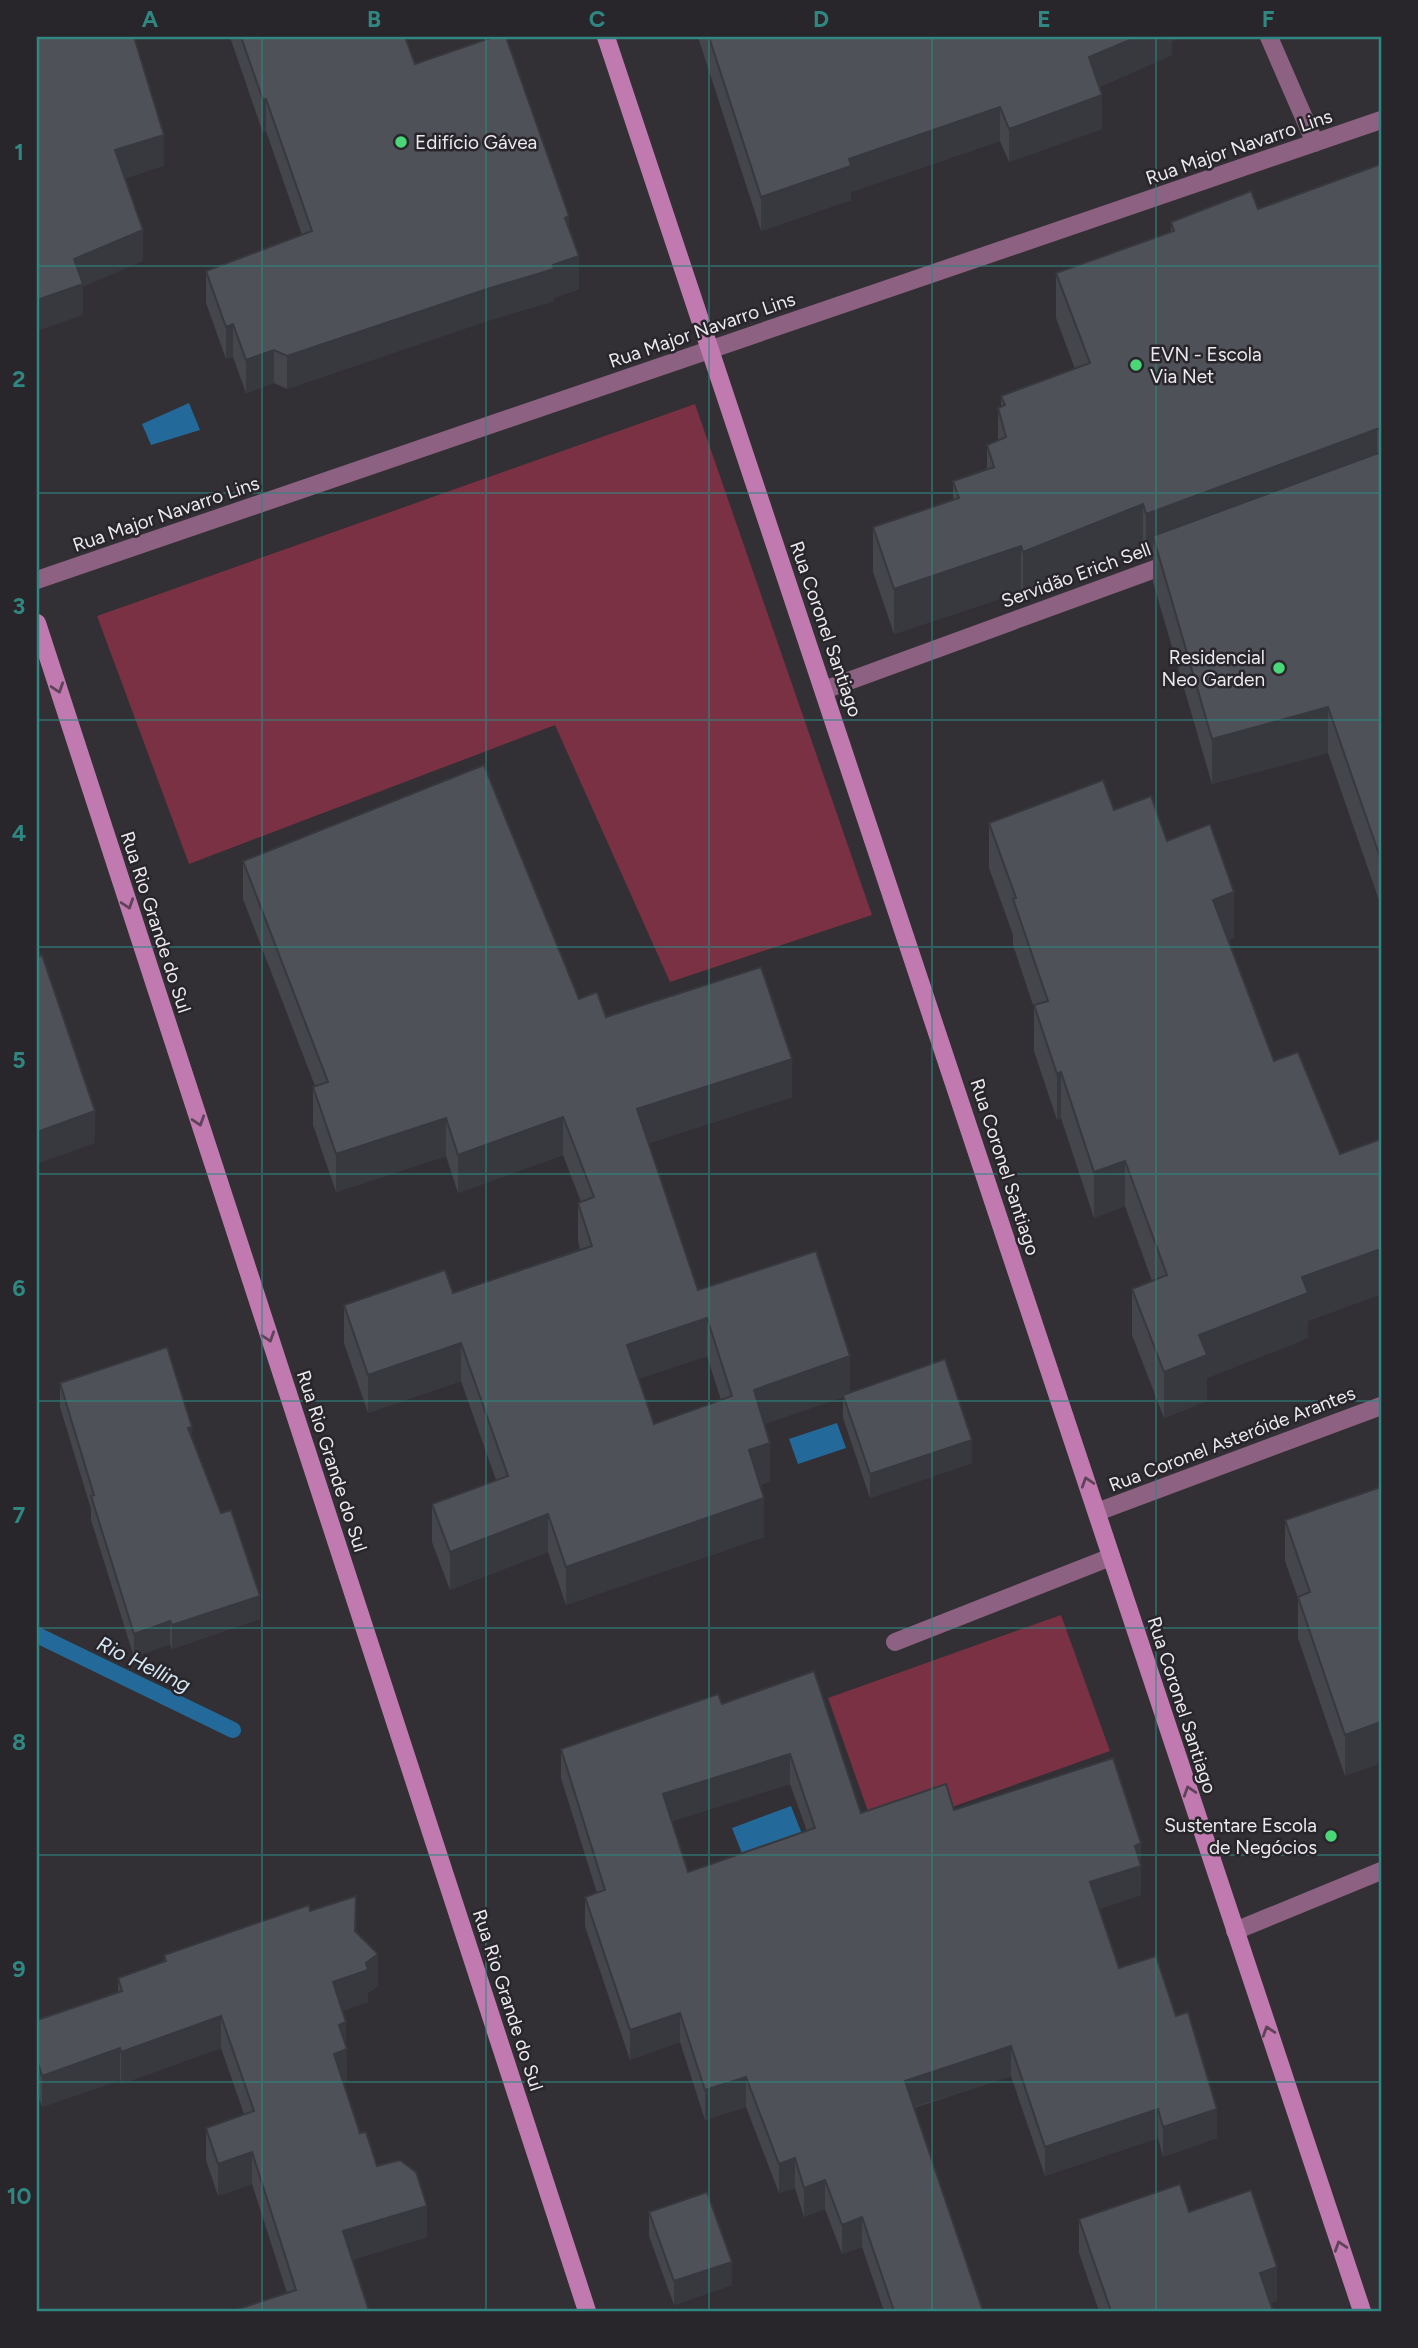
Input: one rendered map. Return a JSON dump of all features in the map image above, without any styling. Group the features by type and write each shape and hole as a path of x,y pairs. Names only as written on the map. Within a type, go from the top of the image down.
{"main road":[{"name":"Rua Coronel Santiago","path":"606,37 1362,2311"},
{"name":"Rua Rio Grande do Sul","path":"37,623 587,2311"}],"street":[{"path":"1269,37 1315,143"},
{"name":"Rua Major Navarro Lins","path":"37,580 1381,120"},
{"name":"Servidão Erich Sell","path":"824,690 1187,557"},
{"name":"Rua Coronel Asteróide Arantes","path":"1097,1513 1381,1406"},
{"path":"895,1642 1111,1558"},
{"path":"1235,1931 1381,1871"}],"shaded area":[{"path":"695,404 872,915 670,982 555,725 189,864 97,616"},
{"path":"1061,1615 1110,1751 876,1834 828,1698"}],"water":[{"path":"189,403 200,430 151,445 142,424"},
{"path":"837,1423 846,1448 798,1464 789,1439"},
{"path":"791,1806 802,1834 743,1856 732,1828"}],"building":[{"path":"37,37 134,37 164,135 115,150 143,230 74,259 83,284 37,300"},
{"path":"241,37 405,37 415,64 493,37 506,37 569,216 565,218 579,256 553,265 554,269 287,356 274,350 246,360 233,324 226,327 206,271 312,231 266,99 263,100"},
{"path":"709,37 1137,37 1089,57 1102,95 1009,129 1000,107 849,159 851,166 761,197"},
{"path":"1381,164 1381,429 1146,514 1143,504 1023,552 1021,546 894,589 873,527 959,498 953,481 994,467 987,445 1006,437 998,408 1005,405 1001,396 1090,363 1056,273 1174,231 1171,222 1251,191 1258,209"},
{"name":"Residencial Neo Garden","path":"1381,452 1381,860 1328,707 1212,739 1153,536"},
{"path":"484,765 579,999 597,992 606,1017 761,967 792,1059 637,1109 698,1290 816,1251 850,1356 754,1390 770,1443 749,1450 764,1498 566,1567 548,1514 450,1552 432,1504 508,1476 461,1343 368,1375 344,1305 445,1270 453,1293 592,1246 578,1203 594,1197 563,1117 458,1155 446,1118 336,1154 313,1087 328,1082 243,861","holes":["707,1318 732,1396 654,1424 627,1345"]},
{"path":"1103,780 1114,810 1151,796 1167,841 1210,824 1234,892 1213,900 1274,1061 1298,1052 1340,1154 1381,1139 1381,1249 1302,1277 1308,1293 1199,1335 1207,1355 1164,1372 1132,1289 1167,1275 1125,1161 1094,1172 1061,1072 1057,1074 1034,1005 1048,1001 989,823"},
{"path":"37,948 40,956 42,955 95,1111 37,1132"},
{"path":"167,1347 192,1427 188,1428 221,1513 231,1510 260,1596 172,1625 170,1621 134,1634 91,1496 94,1495 60,1383"},
{"path":"945,1359 972,1440 870,1474 843,1395"},
{"path":"1381,1487 1381,1722 1345,1735 1298,1597 1310,1592 1285,1520"},
{"path":"814,1671 861,1813 946,1784 954,1810 1113,1758 1141,1843 1135,1846 1141,1866 1090,1882 1119,1968 1156,1956 1176,2016 1188,2012 1217,2109 1163,2127 1158,2109 1045,2147 1011,2046 905,2081 983,2311 894,2311 862,2217 842,2225 825,2180 804,2188 795,2158 779,2164 746,2077 705,2090 680,2013 630,2030 585,1897 605,1890 561,1749 718,1694 722,1704","holes":["790,1754 815,1828 688,1872 663,1794"]},
{"path":"356,1896 355,1931 378,1954 366,1963 368,1970 333,1982 346,2022 339,2025 347,2049 334,2054 360,2133 366,2132 377,2166 400,2160 416,2172 427,2206 343,2231 369,2311 232,2311 296,2290 252,2152 218,2164 206,2128 254,2111 221,2016 121,2052 120,2048 42,2076 37,2060 37,2020 122,1991 118,1978 166,1961 164,1955 309,1905 310,1911"},
{"path":"1180,2184 1189,2212 1251,2190 1277,2267 1260,2273 1273,2311 1111,2311 1079,2219"},
{"path":"707,2192 732,2262 674,2281 649,2212"}],"waterway":[{"name":"Rio Helling","path":"37,1635 233,1730"}],"place":[{"name":"Edifício Gávea","path":"401,142"},
{"name":"EVN - Escola Via Net","path":"1136,365"},
{"name":"Residencial Neo Garden","path":"1279,668"},
{"name":"Sustentare Escola de Negócios","path":"1331,1836"}]}
